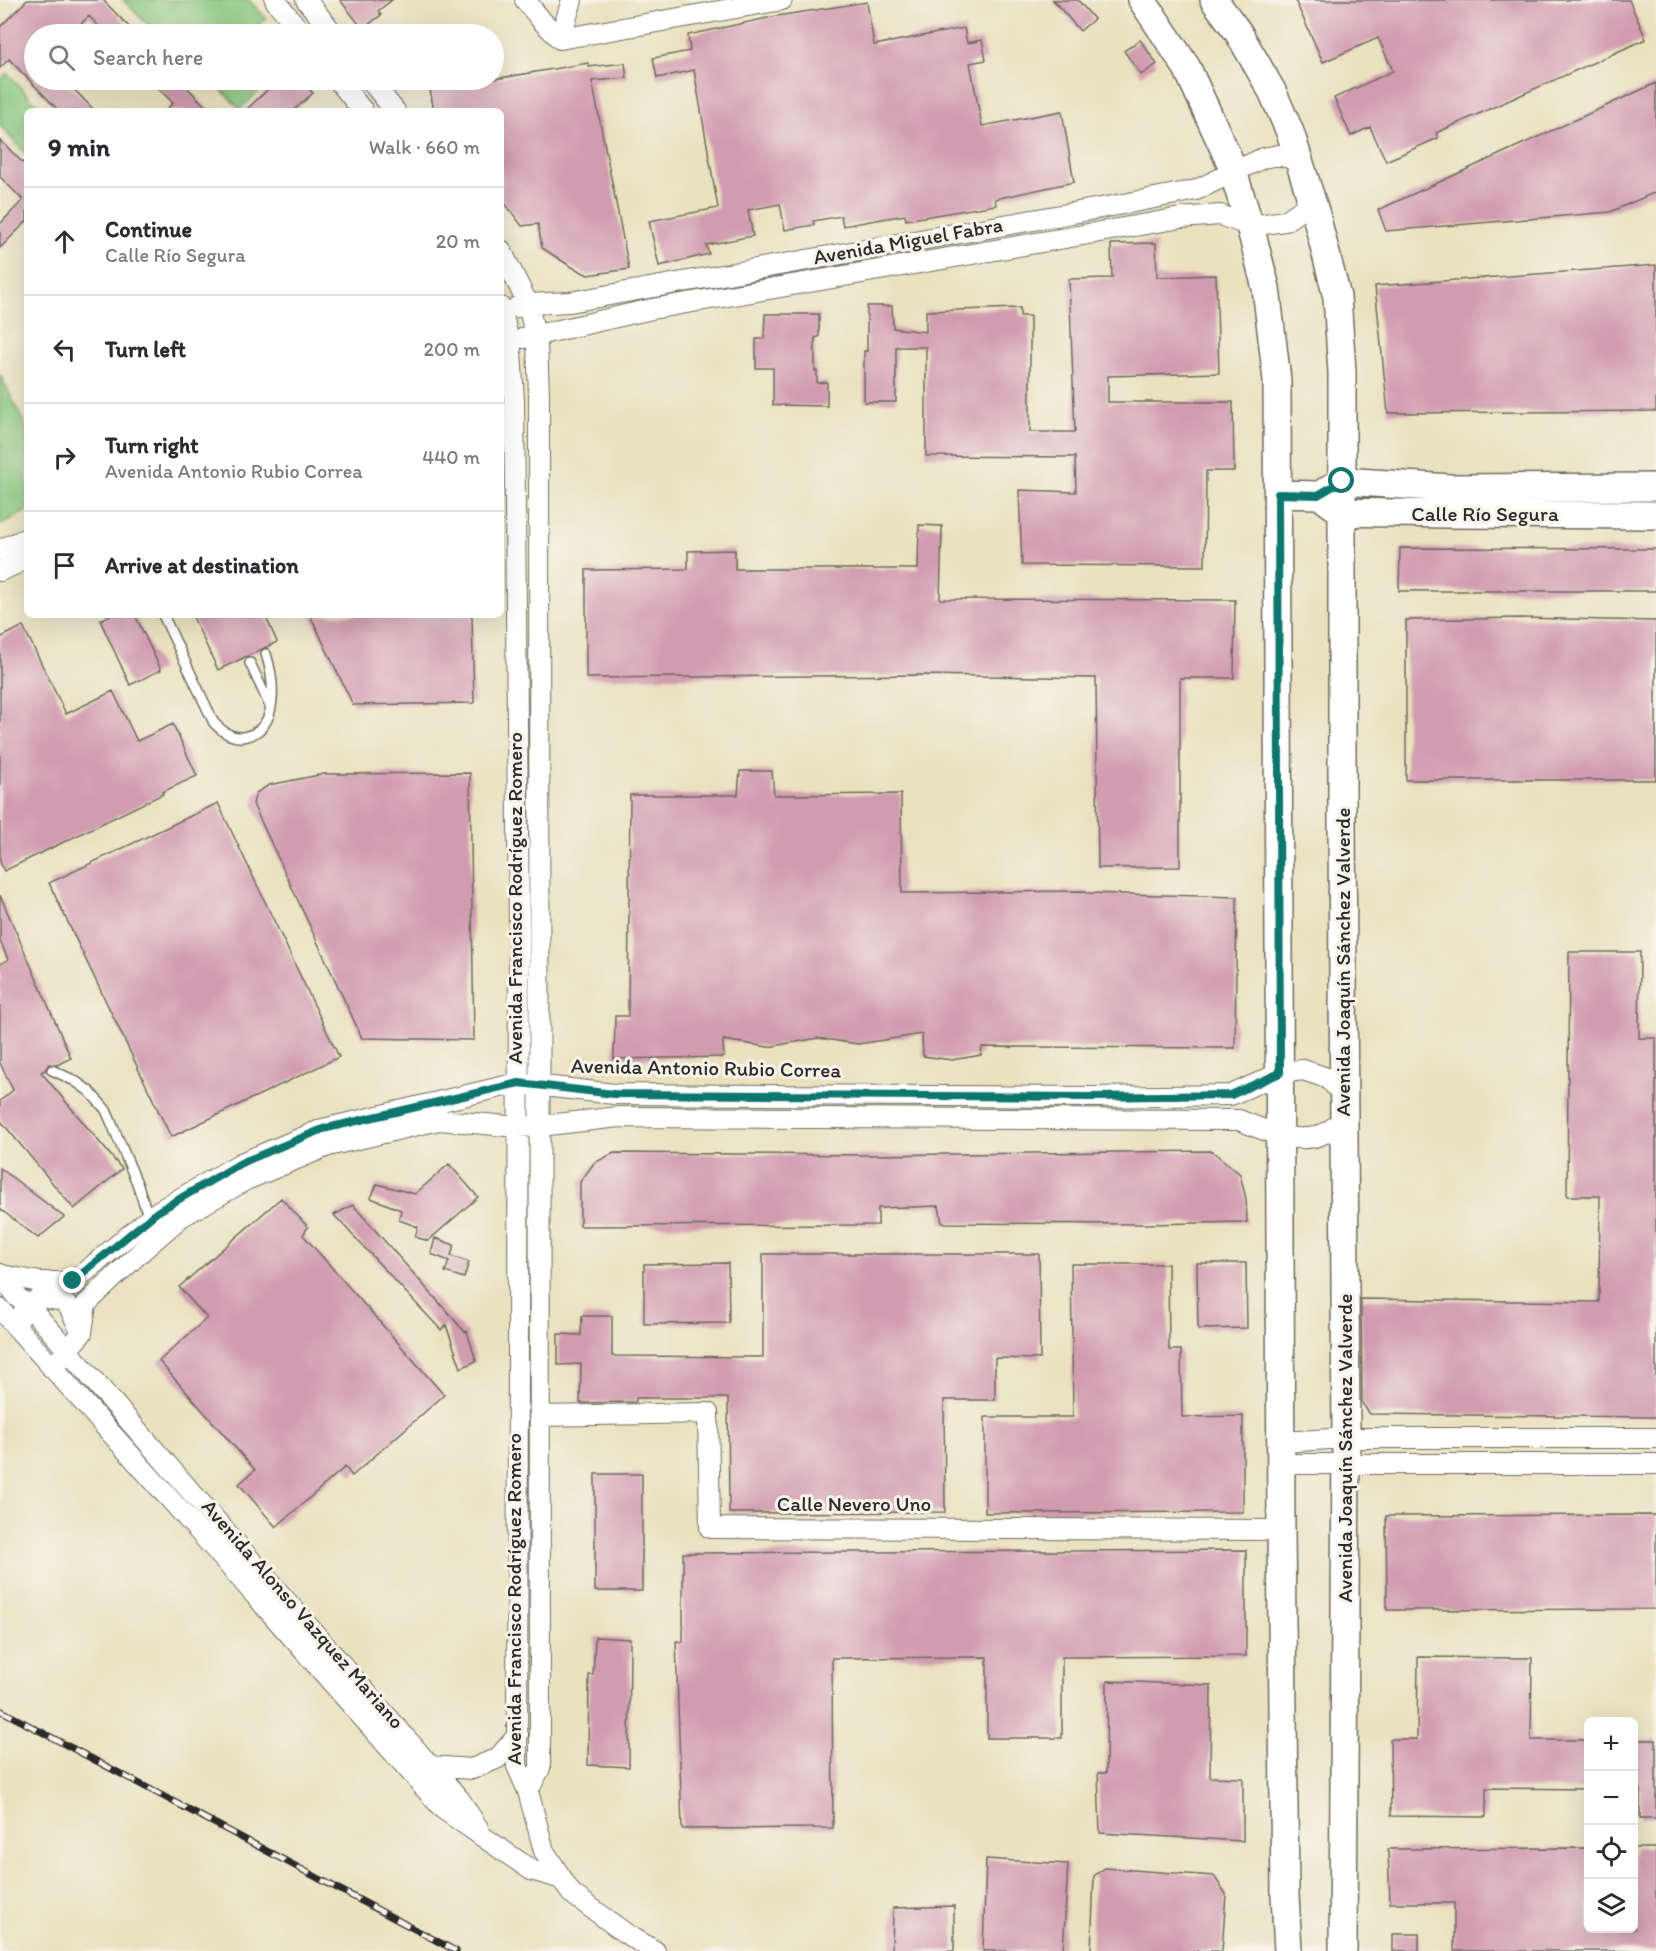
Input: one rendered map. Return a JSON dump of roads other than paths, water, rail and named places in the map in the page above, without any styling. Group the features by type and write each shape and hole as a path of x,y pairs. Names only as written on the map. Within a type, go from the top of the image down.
{"main road":[{"path":"1142,0 1187,68 1230,162 1266,288 1277,380 1281,1530 1285,1896 1288,1951"},
{"name":"Avenida Joaquín Sánchez Valverde","path":"1214,0 1238,32 1272,91 1290,132 1309,191 1337,297 1342,372 1336,495 1343,551 1342,837 1346,1451 1343,1951"},
{"name":"Calle Río Segura","path":"1278,494 1336,495 1450,488 1656,487"},
{"name":"Calle Río Segura","path":"1336,495 1447,514 1656,514"},
{"path":"1343,551 1359,527 1366,523 1447,514"}],"street":[{"path":"275,0 294,24"},
{"path":"306,0 326,24"},
{"path":"525,0 560,39"},
{"path":"560,39 572,0"},
{"path":"560,39 782,0"},
{"path":"346,90 361,108"},
{"path":"378,90 393,108"},
{"name":"Avenida Miguel Fabra","path":"504,310 528,304 570,302 1129,203 1196,189 1263,158 1279,155 1299,161"},
{"name":"Avenida Miguel Fabra","path":"505,343 652,309 1181,218 1220,215 1250,226 1284,221 1304,208 1309,191"},
{"name":"Avenida Francisco Rodríguez Romero","path":"504,256 528,304 536,335 539,395 540,1768 528,1791"},
{"name":"Avenida Francisco Rodríguez Romero","path":"505,343 514,400 519,932 517,1766 528,1791"},
{"path":"0,550 24,539"},
{"path":"0,571 24,560"},
{"name":"Avenida Antonio Rubio Correa","path":"29,1299 73,1281 241,1163 323,1129 375,1125 439,1120 518,1127 619,1117 1239,1120 1280,1136 1303,1138 1324,1134 1344,1107 1327,1078 1303,1070 1280,1073 1231,1095 1069,1097 614,1094 519,1083 375,1125"},
{"name":"Avenida Francisco Rodríguez Romero","path":"490,1124 488,1106 495,1089"},
{"path":"570,1090 575,1108 571,1123"},
{"name":"Avenida Antonio Rubio Correa","path":"89,1301 143,1250 158,1220"},
{"path":"0,1274 40,1282 73,1281 89,1301 86,1304 82,1333 51,1368"},
{"name":"Avenida Alonso Vazquez Mariano","path":"0,1274 29,1299 67,1350 460,1800 484,1838"},
{"path":"15,1326 29,1299 62,1300 69,1307 82,1333"},
{"name":"Avenida Alonso Vazquez Mariano","path":"0,1309 443,1809 484,1838"},
{"name":"Calle Nevero Uno","path":"539,1416 708,1413 710,1528 1281,1530"},
{"path":"1282,1453 1656,1438"},
{"path":"1346,1451 1656,1464"},
{"path":"430,1766 472,1769 498,1758 518,1735"},
{"path":"528,1791 544,1851 571,1893 625,1933 655,1951"},
{"path":"484,1838 531,1870 562,1879"},
{"path":"1278,1951 1285,1896"}],"lane":[{"path":"164,618 214,723 222,731 232,736 243,737 256,734 265,726 271,709 273,686 266,654"},
{"path":"249,663 271,709"},
{"path":"52,1070 89,1091 106,1110 137,1182 158,1220"}],"railway":[{"path":"0,1710 456,1951"}]}
